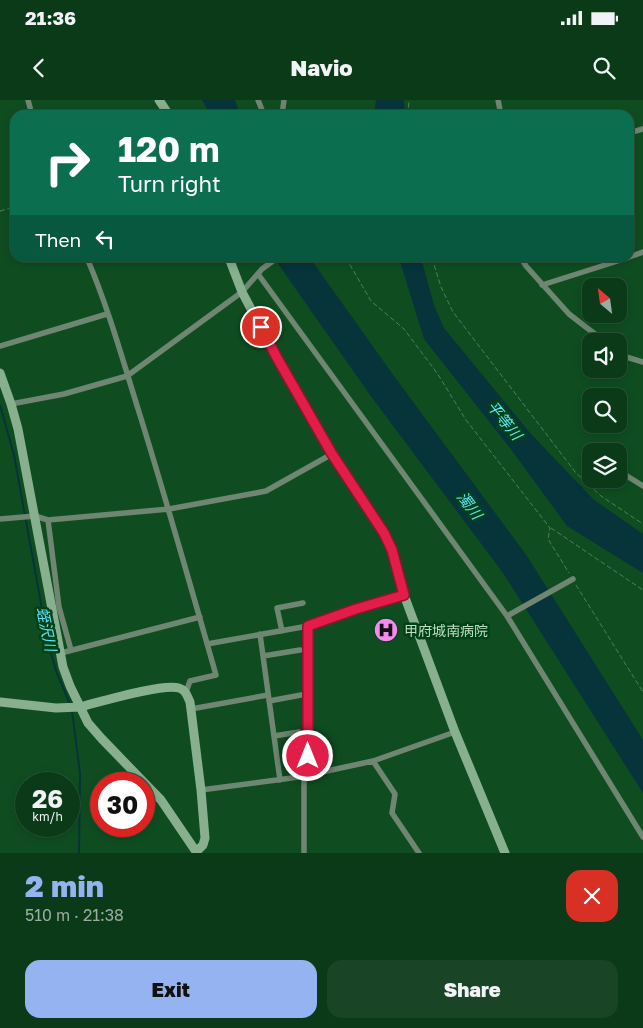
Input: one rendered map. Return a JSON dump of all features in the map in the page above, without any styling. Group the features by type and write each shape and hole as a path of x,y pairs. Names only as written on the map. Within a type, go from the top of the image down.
{"street":[{"path":"48,520 59,607 61,653 74,707 161,800 196,853 203,845 204,838 201,790 191,708 186,692 190,681 216,675 169,509 128,376 88,262"},
{"path":"230,262 242,292 276,356 332,454 384,533 392,550 404,595 455,732 505,853"},
{"path":"11,404 64,394 128,376 242,292 260,272 273,262"},
{"path":"524,262 569,314 594,333"},
{"path":"542,285 613,262"},
{"path":"260,272 510,615 643,837"},
{"path":"0,346 107,314"},
{"path":"627,357 643,362"},
{"path":"0,373 11,404 32,516 58,618 71,650"},
{"path":"0,519 32,516 48,520 169,509 266,491 332,454"},
{"path":"627,476 643,486"},
{"path":"510,615 570,581"},
{"path":"207,644 308,626 404,595"},
{"path":"282,631 277,608 303,602"},
{"path":"61,653 200,617"},
{"path":"304,853 308,626"},
{"path":"260,634 280,780"},
{"path":"263,656 300,650"},
{"path":"0,702 56,708 74,707 161,687 178,688 186,692"},
{"path":"191,708 301,695"},
{"path":"274,736 299,732"},
{"path":"201,790 306,776 373,760 455,732"},
{"path":"373,760 395,794 392,813 419,853"}],"path":[{"path":"348,262 370,300 404,329 437,373 466,420 550,528 643,590"},
{"path":"433,262 441,288 453,312 576,473 601,496 643,524"},
{"path":"550,528 548,539 570,581 643,692"}],"water":[{"path":"202,100 235,100 238,110 208,110"},
{"path":"376,100 404,100 405,110 375,110"},
{"name":"濁川","path":"277,262 313,262 394,376 527,556 643,740 643,793 503,573 370,395"},
{"name":"平等川","path":"400,262 422,262 434,305 444,328 531,434 593,499 643,534 643,573 567,526 510,448 424,339"}],"waterway":[{"name":"蛭沢川","path":"0,405 14,455 48,642 56,671 70,704"},
{"name":"蛭沢川","path":"72,711 80,773 79,853"}],"place":[{"name":"甲府城南病院","path":"386,630"}],"route":[{"path":"261,327 332,454 384,533 392,550 404,595 308,626 308,756"}]}
